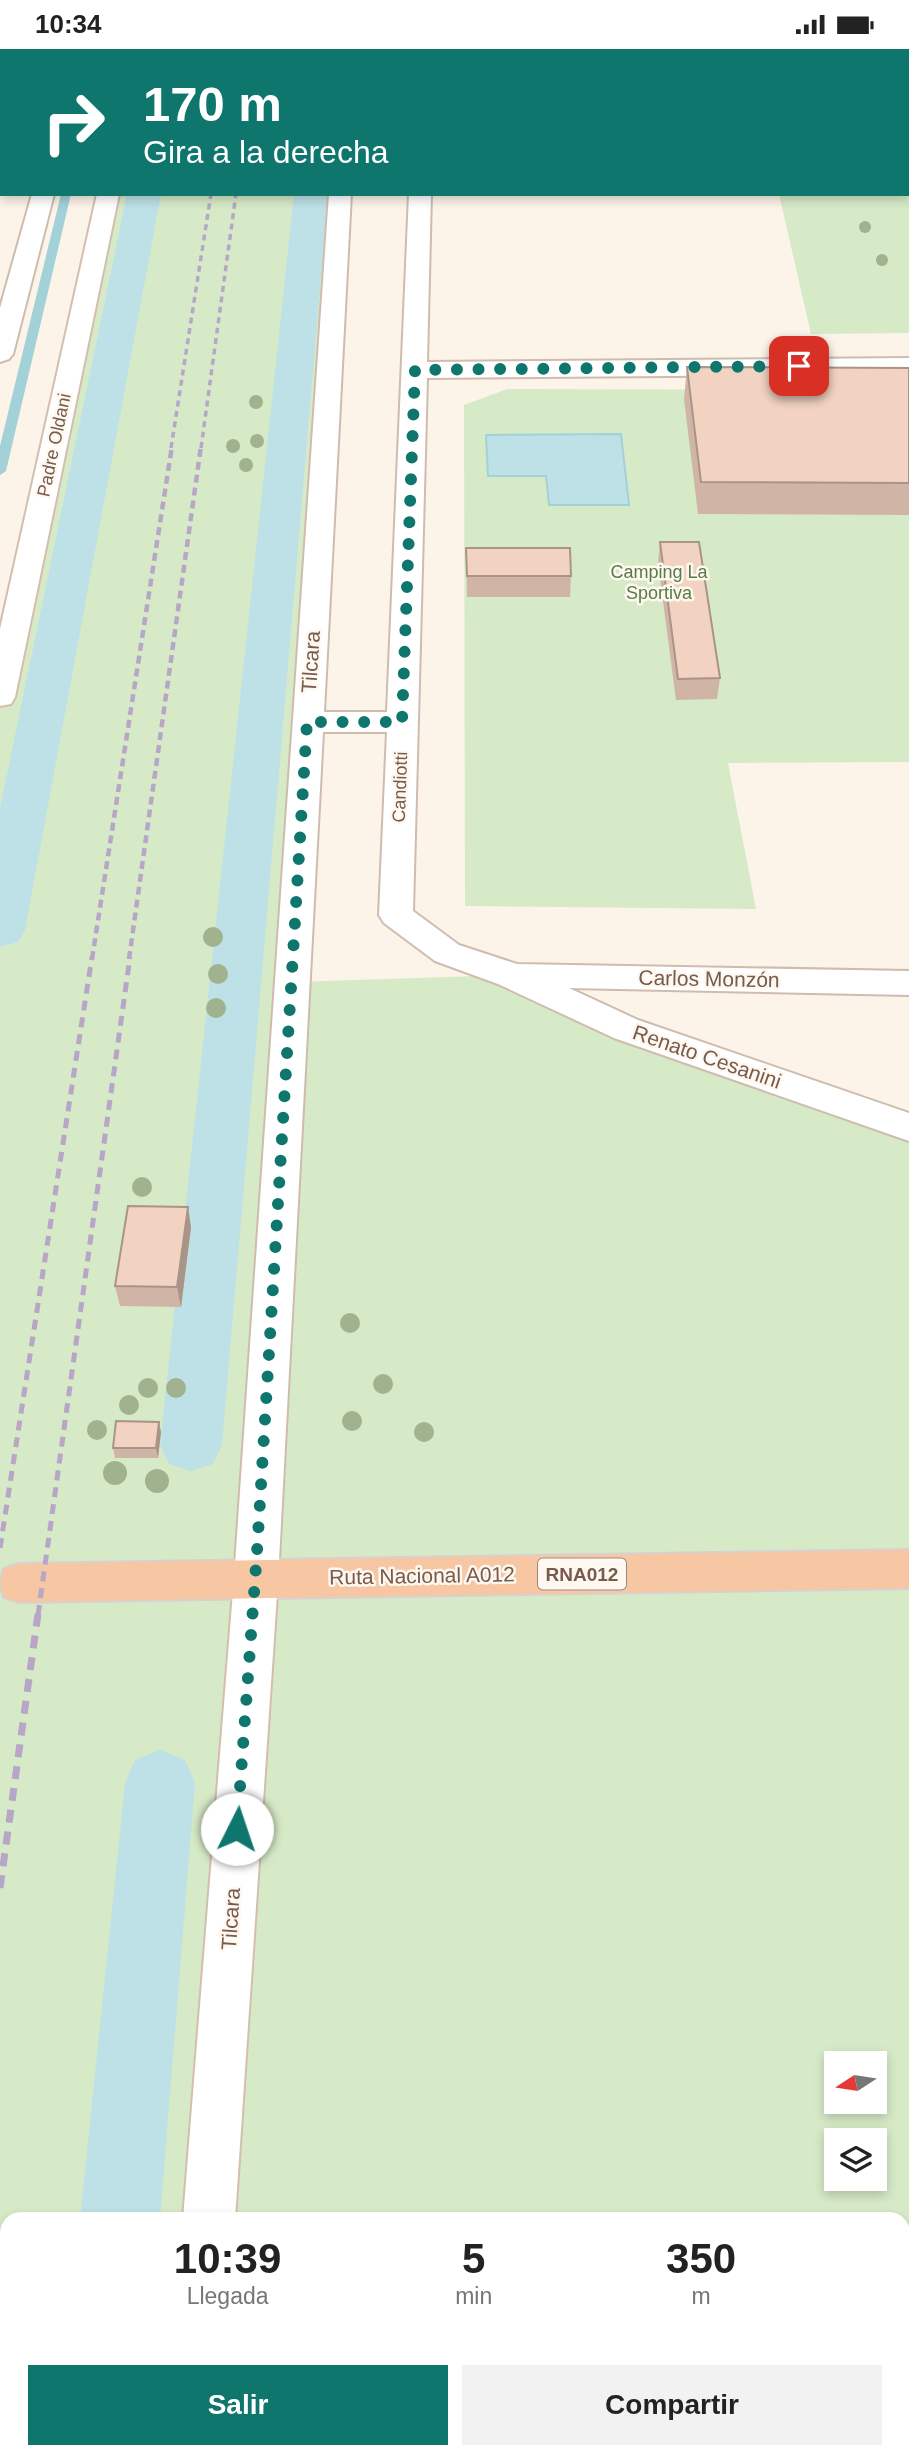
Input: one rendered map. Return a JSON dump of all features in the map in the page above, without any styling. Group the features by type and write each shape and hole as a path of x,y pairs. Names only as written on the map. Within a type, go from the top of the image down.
{"highway":[{"name":"Ruta Nacional A012","path":"19,1583 909,1569"}],"street":[{"path":"0,354 4,321 42,196"},
{"name":"Padre Oldani","path":"0,697 108,196"},
{"name":"Tilcara","path":"209,2212 256,1579 340,196"},
{"name":"Candiotti","path":"420,196 397,915 447,953 510,975"},
{"path":"415,370 909,366"},
{"path":"307,722 402,722"},
{"name":"Carlos Monzón","path":"510,975 909,983"},
{"name":"Renato Cesanini","path":"510,975 626,1029 909,1127"}],"green space":[{"path":"108,196 340,196 292,982 510,975 909,1127 909,2212 0,2212 0,697"},
{"path":"779,196 909,196 909,333 811,334"},
{"name":"Camping La Sportiva","path":"507,389 909,390 909,762 728,763 756,909 465,906 464,405"}],"water":[{"path":"621,434 629,505 549,505 546,476 488,476 486,435"}],"building":[{"path":"687,367 909,368 909,483 701,482"},
{"path":"660,542 699,542 720,678 678,679"},
{"path":"466,548 570,548 571,576 467,576"},
{"path":"128,1206 188,1207 177,1287 115,1286"},
{"path":"116,1421 159,1422 156,1448 113,1448"}],"waterway":[{"path":"0,471 66,196"},
{"path":"0,930 144,196"},
{"path":"191,1445 311,196"},
{"path":"121,2212 160,1783"}],"railway":[{"path":"171,448 211,196"},
{"path":"201,448 236,196"},
{"path":"92,959 172,446"},
{"path":"129,959 201,446"},
{"path":"0,1548 92,957"},
{"path":"38,1615 130,957"},
{"path":"0,1888 38,1614"}],"route":[{"path":"237,1829 257,1552 307,722 402,722 415,370 799,366"}]}
